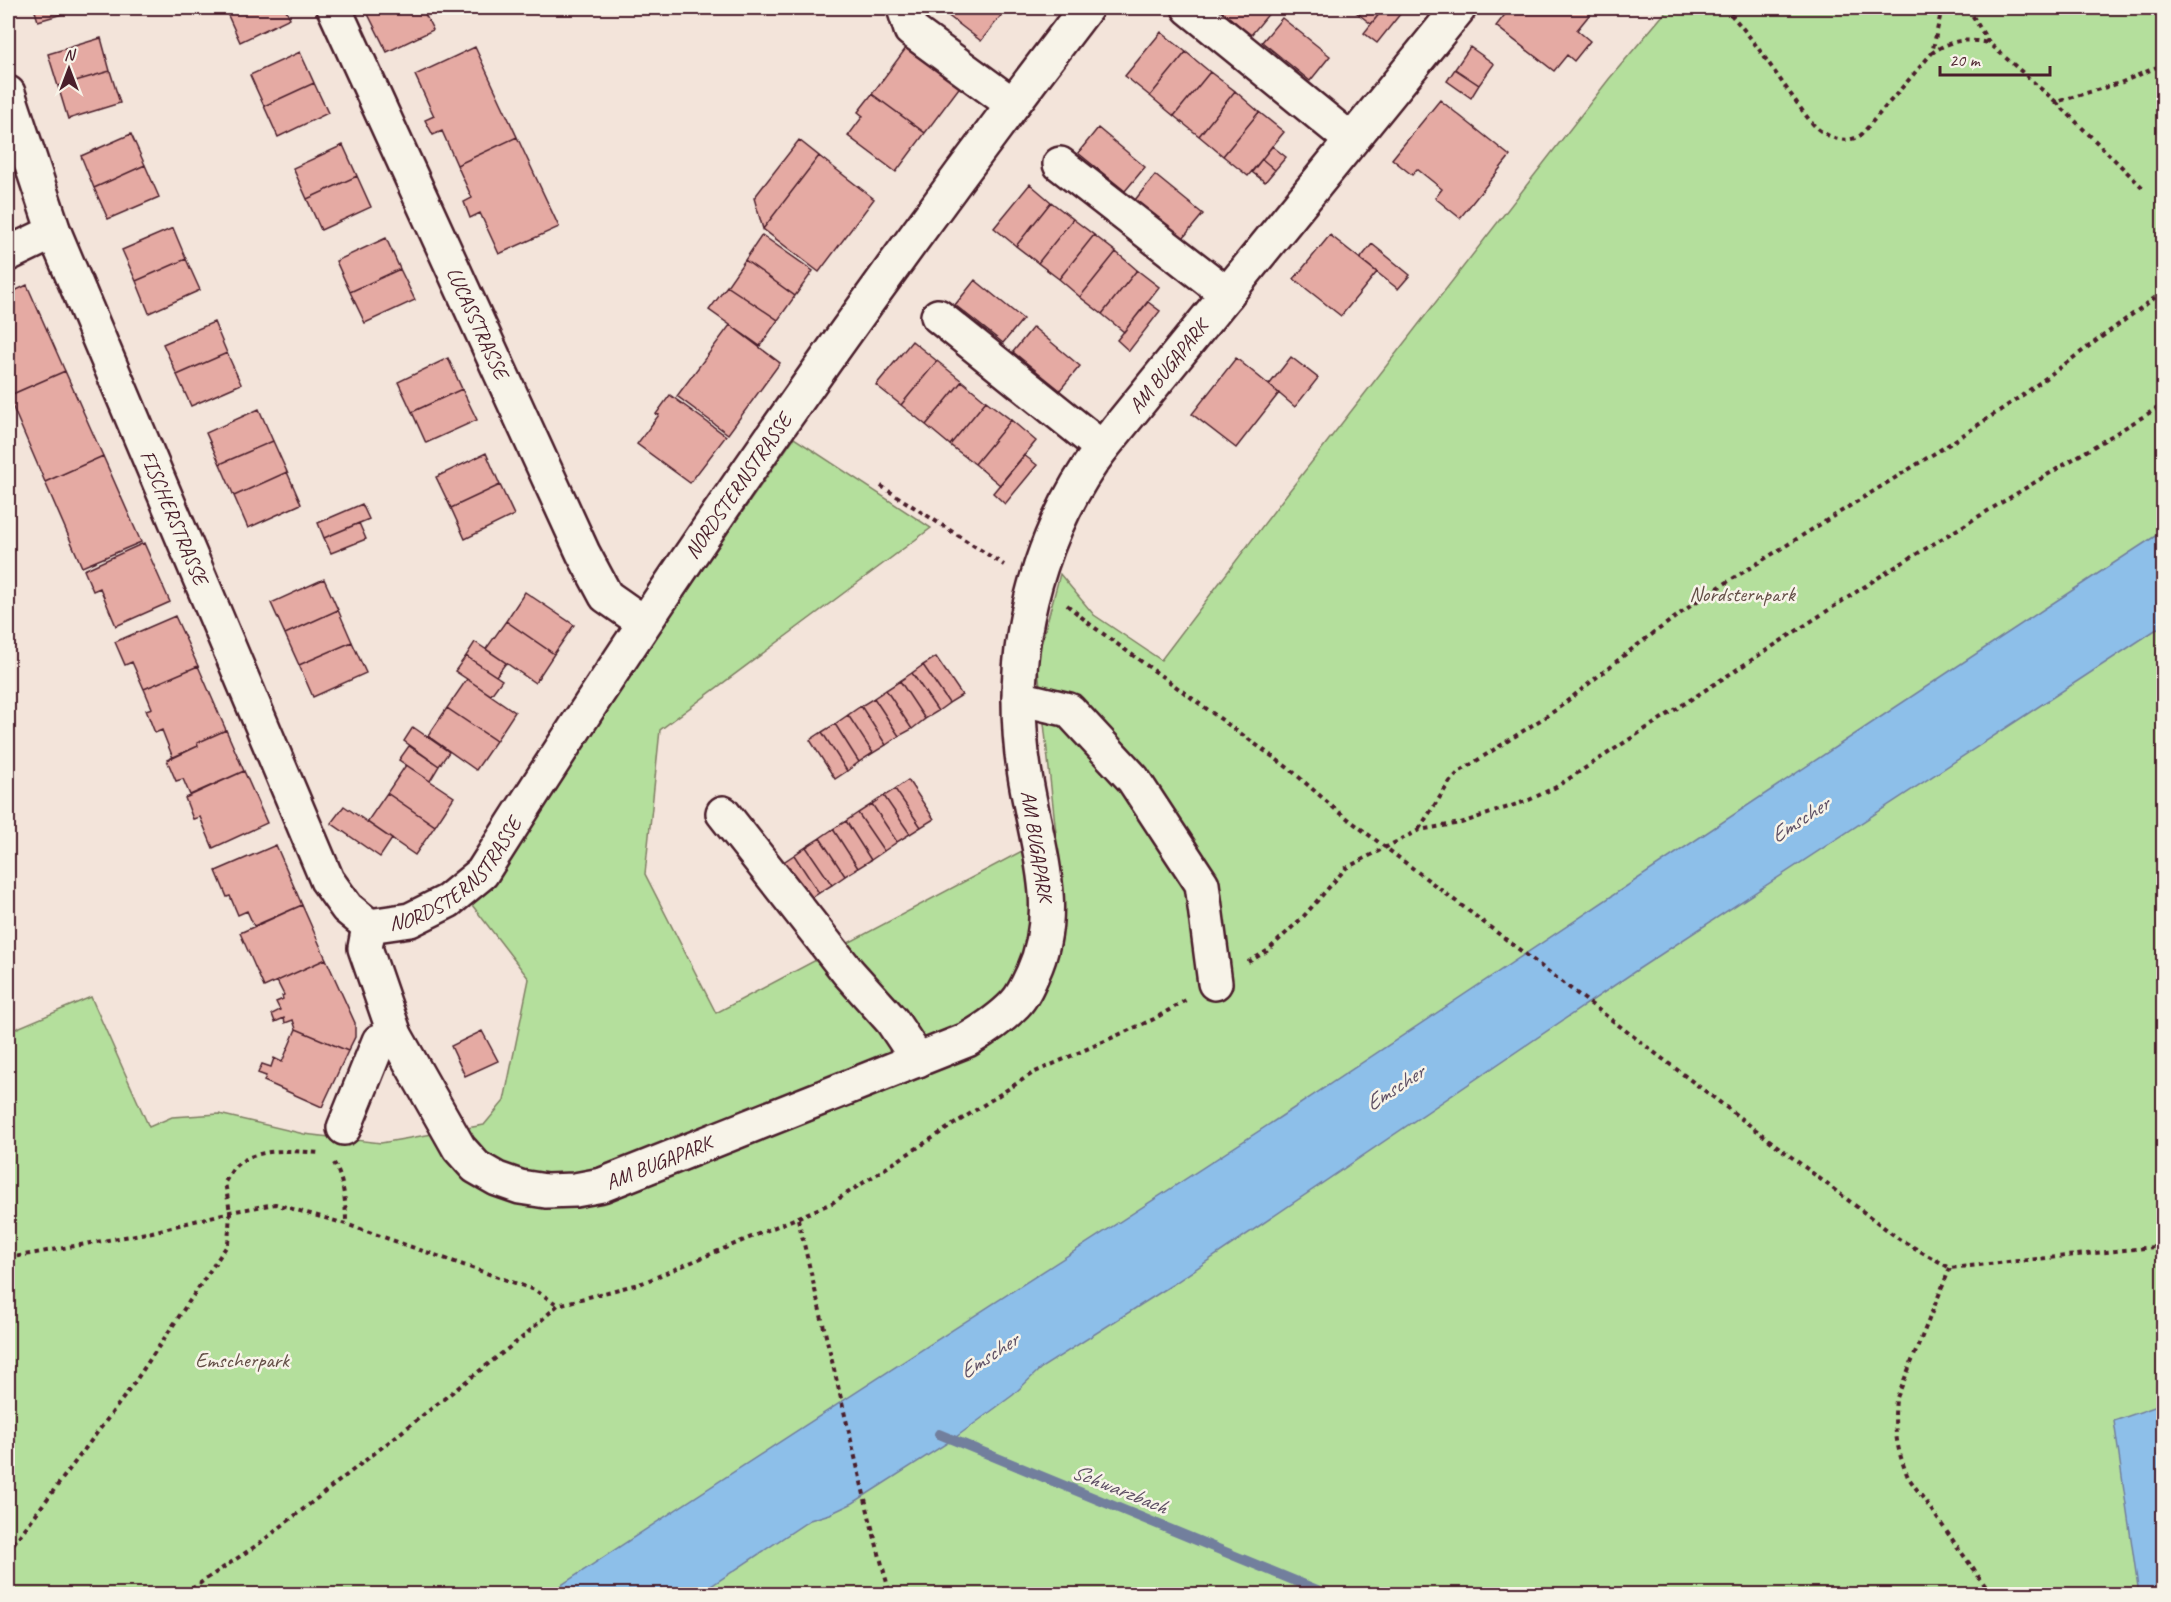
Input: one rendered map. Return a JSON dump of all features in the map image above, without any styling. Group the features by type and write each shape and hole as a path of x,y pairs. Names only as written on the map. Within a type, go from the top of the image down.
{"street":[{"name":"LUCASSTRASSE","path":"334,8 583,553 606,596 643,622"},
{"path":"904,8 911,30 1012,104"},
{"name":"NORDSTERNSTRASSE","path":"369,926 410,920 448,901 482,873 643,622 902,251 1086,8"},
{"path":"1188,8 1351,140"},
{"name":"AM BUGAPARK","path":"369,926 365,948 396,1035 459,1148 476,1167 497,1179 520,1187 546,1191 575,1190 602,1185 918,1060 977,1034 1000,1018 1016,1003 1035,968 1046,934 1047,893 1025,772 1019,699 1023,640 1036,582 1052,537 1084,472 1102,448 1459,8"},
{"name":"FISCHERSTRASSE","path":"8,93 54,232 327,880 346,908 369,926"},
{"path":"1060,164 1227,294"},
{"path":"8,254 54,232"},
{"path":"938,316 1102,448"},
{"path":"1019,699 1068,710 1133,779 1202,884 1215,983"},
{"path":"723,813 848,972 892,1021 918,1060"},
{"path":"344,1128 380,1041 396,1035"}],"path":[{"path":"1724,8 1806,116 1818,129 1842,140 1853,140 1861,135 1932,53 1943,45 1954,41 1977,40 1989,43"},
{"path":"1932,53 1942,8"},
{"path":"1968,8 1989,43 2056,102 2143,188"},
{"path":"2056,102 2120,83 2163,64"},
{"path":"1419,830 1451,780 1459,772 1556,710 1632,649 1700,599 1948,446 2020,397 2163,291"},
{"path":"184,1594 260,1543 524,1336 558,1305 642,1283 832,1203 1033,1073 1154,1020 1267,951 1303,917 1346,868 1419,830 1461,823 1529,800 1556,787 1887,572 2163,404"},
{"path":"881,486 1036,582 1091,625 1291,770 1335,809 1899,1239 1950,1268 2163,1246"},
{"path":"8,1551 130,1389 228,1244 230,1212 225,1182 237,1163 260,1152 292,1151 329,1154 338,1169 346,1206 346,1224"},
{"path":"8,1258 152,1232 230,1212 276,1204 346,1224 535,1290 558,1305"},
{"path":"798,1219 890,1594"},
{"path":"1950,1268 1896,1400 1894,1422 1901,1461 1908,1476 1991,1594"}],"green space":[{"path":"1669,8 2163,8 2163,1594 8,1594 8,1032 91,997 149,1127 172,1117 219,1114 304,1134 381,1143 484,1125 504,1101 529,979 472,905 794,438 931,528 660,730 645,874 716,1013 1056,833 1037,659 1060,574 1094,615 1161,660 1609,79"}],"water":[{"name":"Emscher","path":"2163,531 2163,625 1637,970 1172,1285 1041,1368 1013,1395 952,1440 853,1503 810,1520 699,1594 548,1594 1297,1106"},
{"path":"2163,1404 2163,1594 2139,1594 2114,1421"}],"building":[{"path":"34,8 83,8 38,21"},
{"path":"232,8 285,8 290,18 240,42 226,11"},
{"path":"365,8 422,8 433,30 387,52"},
{"path":"945,8 1007,8 981,41 942,11"},
{"path":"1217,8 1267,8 1271,11 1251,35"},
{"path":"1351,8 1384,8 1371,24"},
{"path":"1384,8 1405,8 1377,43 1364,33"},
{"path":"1510,8 1595,8 1577,30 1590,41 1574,61 1567,55 1554,71 1496,26"},
{"path":"1282,18 1330,56 1310,81 1262,42"},
{"path":"1161,32 1186,52 1150,96 1125,76"},
{"path":"101,38 110,71 58,86 48,54"},
{"path":"912,40 965,80 925,133 872,94"},
{"path":"475,47 517,137 457,165 442,131 433,135 425,120 434,116 415,75"},
{"path":"1470,47 1494,64 1479,85 1455,69"},
{"path":"300,52 314,83 264,106 250,75"},
{"path":"1186,52 1210,72 1174,116 1150,96"},
{"path":"1455,69 1479,85 1471,98 1447,81"},
{"path":"110,71 120,103 68,119 58,86"},
{"path":"1210,72 1235,91 1199,136 1174,116"},
{"path":"314,83 328,113 278,137 264,106"},
{"path":"1235,91 1259,112 1223,156 1199,136"},
{"path":"872,94 925,133 896,172 848,136 863,116 858,112"},
{"path":"1440,100 1510,156 1460,218 1435,198 1442,189 1417,169 1412,175 1392,159"},
{"path":"1259,112 1284,132 1248,176 1223,156"},
{"path":"1098,128 1145,167 1125,191 1078,153"},
{"path":"131,134 145,165 94,188 81,156"},
{"path":"517,137 559,227 499,254 480,213 470,218 464,202 472,198 457,165"},
{"path":"799,140 819,156 763,229 754,198"},
{"path":"343,145 357,176 307,199 293,168"},
{"path":"1272,146 1286,157 1275,170 1262,159"},
{"path":"819,156 874,199 819,272 763,229"},
{"path":"1262,159 1275,170 1265,182 1252,172"},
{"path":"145,165 159,197 108,219 94,188"},
{"path":"1155,175 1203,214 1183,238 1135,200"},
{"path":"357,176 371,207 321,230 307,199"},
{"path":"1030,184 1051,202 1016,246 994,228"},
{"path":"1051,202 1073,219 1038,263 1016,246"},
{"path":"1073,219 1094,235 1059,279 1038,263"},
{"path":"173,228 186,259 136,281 122,250"},
{"path":"762,235 813,271 795,296 745,260"},
{"path":"1094,235 1116,252 1080,297 1059,279"},
{"path":"1330,235 1377,272 1341,316 1294,279"},
{"path":"386,238 400,269 350,292 336,261"},
{"path":"1372,244 1410,275 1398,289 1360,259"},
{"path":"1116,252 1137,270 1102,314 1080,297"},
{"path":"186,259 200,290 149,313 136,281"},
{"path":"745,260 795,296 778,320 727,286"},
{"path":"400,269 415,300 365,323 350,292"},
{"path":"1137,270 1159,287 1124,332 1102,314"},
{"path":"975,280 1023,319 1003,343 955,305"},
{"path":"27,285 65,371 8,396 8,294"},
{"path":"727,286 778,320 760,346 709,310"},
{"path":"1148,302 1160,311 1129,351 1117,340"},
{"path":"214,322 227,353 177,375 163,344"},
{"path":"730,325 780,363 728,434 677,396"},
{"path":"1033,327 1080,366 1060,390 1013,352"},
{"path":"912,341 937,361 901,405 876,385"},
{"path":"227,353 241,384 191,406 177,375"},
{"path":"1291,357 1318,378 1295,407 1269,385"},
{"path":"448,358 462,389 412,412 398,382"},
{"path":"1236,358 1279,393 1236,448 1192,414"},
{"path":"937,361 962,381 926,425 901,405"},
{"path":"65,371 103,456 45,482 8,396"},
{"path":"962,381 986,401 950,445 926,425"},
{"path":"462,389 477,420 426,443 412,412"},
{"path":"670,395 726,436 690,483 637,444 659,415 656,414"},
{"path":"986,401 1011,420 975,464 950,445"},
{"path":"259,409 273,441 220,464 206,433"},
{"path":"1011,420 1036,441 1000,485 975,464"},
{"path":"273,441 287,472 234,496 220,464"},
{"path":"486,453 500,485 451,508 436,477"},
{"path":"1024,455 1037,465 1005,504 993,493"},
{"path":"103,456 141,542 82,567 45,482"},
{"path":"287,472 301,504 248,528 234,496"},
{"path":"500,485 514,515 465,539 451,508"},
{"path":"362,504 369,519 324,538 318,523"},
{"path":"359,523 366,539 331,553 324,538"},
{"path":"144,543 170,602 116,626 100,588 93,591 84,570"},
{"path":"324,579 338,610 285,634 271,603"},
{"path":"525,592 574,625 554,654 506,621"},
{"path":"338,610 352,642 299,665 285,634"},
{"path":"175,616 198,666 144,689 132,662 125,665 115,642"},
{"path":"506,621 554,654 535,683 486,649"},
{"path":"352,642 366,673 313,697 299,665"},
{"path":"475,642 506,663 496,676 466,656"},
{"path":"466,656 502,680 491,695 455,671"},
{"path":"936,657 962,695 949,703 923,665"},
{"path":"923,665 949,703 938,711 912,673"},
{"path":"198,666 226,730 197,743 198,746 173,758 162,730 155,733 146,710 152,708 144,689"},
{"path":"912,673 938,711 925,719 900,681"},
{"path":"467,679 515,712 496,741 447,708"},
{"path":"900,681 925,719 912,729 886,690"},
{"path":"886,690 912,729 899,736 874,698"},
{"path":"874,698 899,736 886,745 861,706"},
{"path":"861,706 886,745 873,753 848,715"},
{"path":"447,708 496,741 476,770 428,736"},
{"path":"848,715 873,753 859,762 835,724"},
{"path":"835,724 859,762 847,771 822,732"},
{"path":"413,727 449,752 439,766 404,741"},
{"path":"226,730 244,771 190,795 183,779 176,781 167,760"},
{"path":"822,732 847,771 835,779 810,740"},
{"path":"409,746 439,766 430,781 399,760"},
{"path":"406,765 454,797 435,826 387,793"},
{"path":"244,771 267,823 213,848 200,817 193,819 185,798"},
{"path":"908,780 934,819 921,827 895,789"},
{"path":"895,789 921,827 910,834 884,796"},
{"path":"387,793 435,826 415,855 367,822"},
{"path":"884,796 910,834 897,842 872,804"},
{"path":"872,804 897,842 884,851 858,813"},
{"path":"344,806 392,839 380,857 331,823"},
{"path":"858,813 884,851 871,860 846,821"},
{"path":"846,821 871,860 858,868 833,829"},
{"path":"833,829 858,868 845,876 820,838"},
{"path":"820,838 845,876 832,885 806,847"},
{"path":"276,845 302,905 254,926 247,911 238,915 216,871"},
{"path":"806,847 832,885 819,893 794,855"},
{"path":"794,855 819,893 807,901 782,863"},
{"path":"302,905 326,959 264,987 240,933"},
{"path":"326,959 355,1023 355,1037 348,1051 296,1029 293,1020 285,1023 284,1018 275,1022 272,1014 280,1010 276,1002 283,999 284,995 277,981"},
{"path":"296,1029 348,1051 322,1107 264,1081 266,1076 258,1073 262,1064 271,1067 274,1058 282,1062"},
{"path":"482,1031 498,1061 465,1076 451,1046"}],"waterway":[{"name":"Schwarzbach","path":"939,1434 1327,1594"}],"park label":[{"name":"Nordsternpark","path":"1742,594"},
{"name":"Emscherpark","path":"242,1360"}]}
